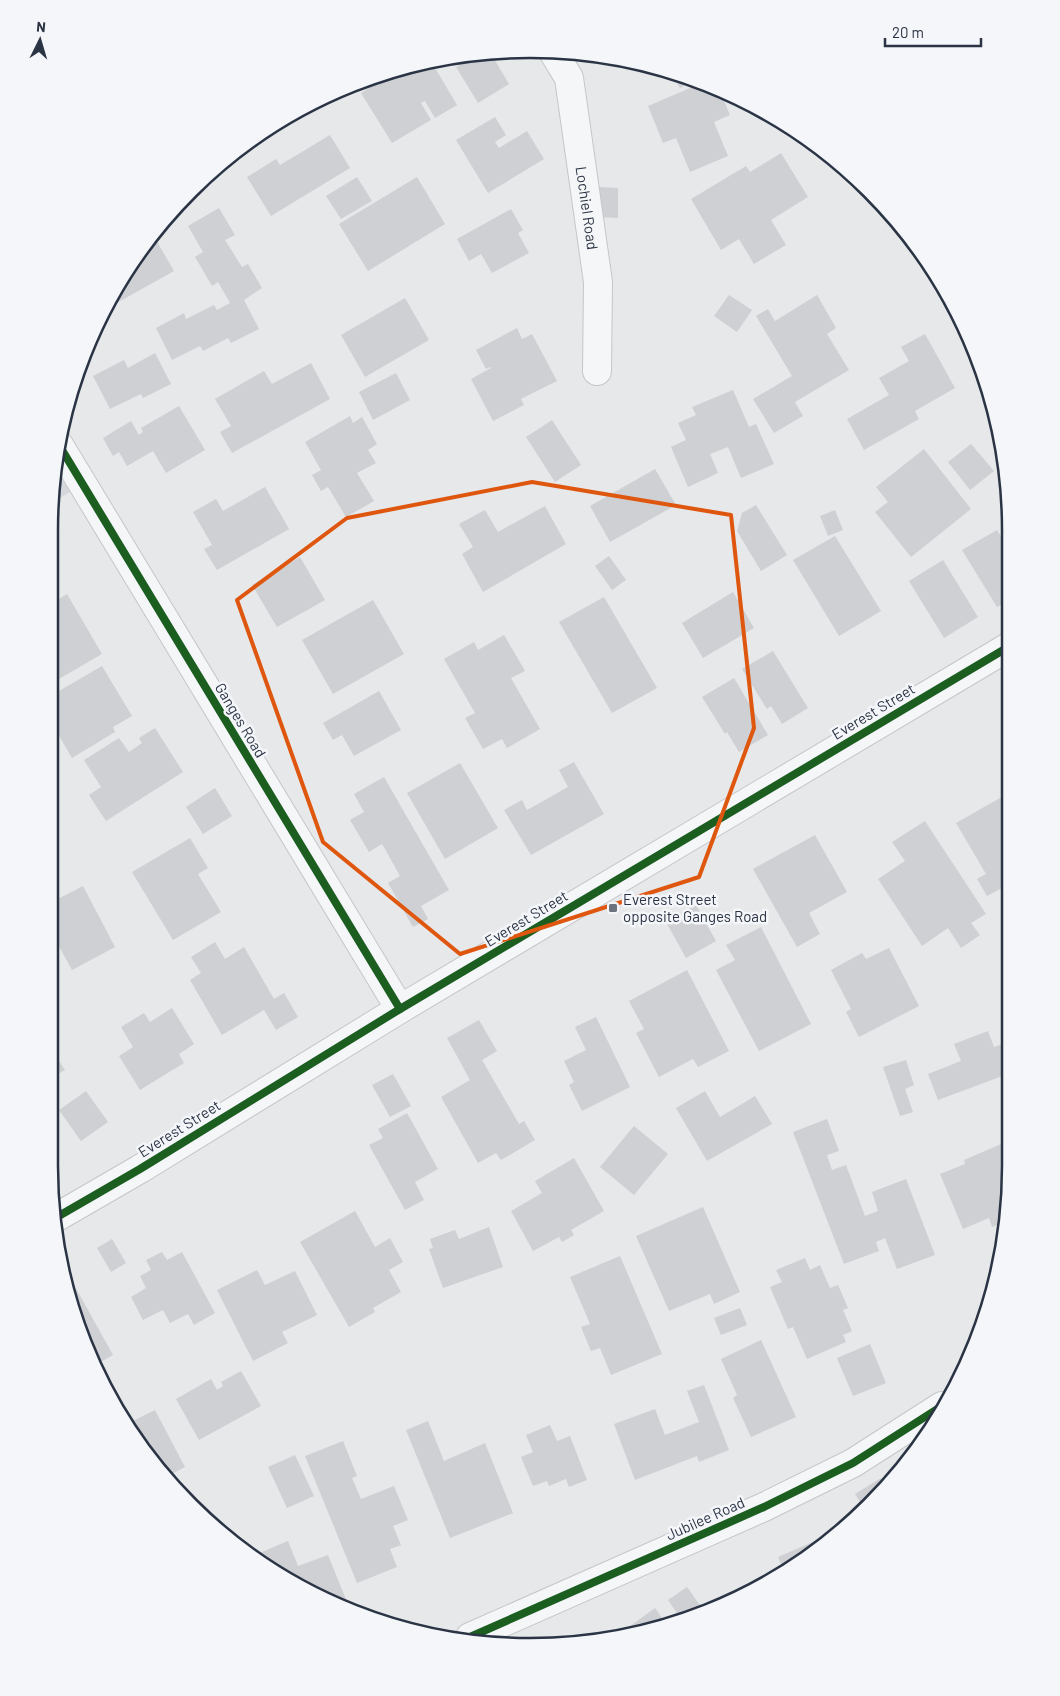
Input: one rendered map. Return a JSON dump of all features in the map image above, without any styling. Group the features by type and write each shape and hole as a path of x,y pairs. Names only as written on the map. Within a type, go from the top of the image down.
{"street":[{"name":"Lochiel Road","path":"557,59 569,78 598,282 597,371"},
{"name":"Ganges Road","path":"64,453 400,1009"},
{"name":"Everest Street","path":"61,1214 140,1168 400,1009 1002,651"},
{"name":"Jubilee Road","path":"475,1635 764,1507 853,1463 933,1412"}],"highlighted area":[{"path":"532,482 731,515 754,728 699,877 460,954 323,842 237,600 347,518"}],"shaded area":[{"path":"61,478 70,492 59,498"}],"building":[{"path":"494,59 509,84 478,103 456,67 463,63"},
{"path":"435,68 457,105 435,118 425,101 421,103 431,120 392,143 361,93 378,83"},
{"path":"676,81 686,84 680,88"},
{"path":"693,87 723,99 730,115 714,122 728,156 690,172 676,138 663,143 648,106"},
{"path":"495,117 506,135 495,142 499,148 527,131 544,159 488,193 456,140"},
{"path":"330,135 350,168 271,216 247,177 276,159 280,165"},
{"path":"781,153 808,197 771,220 786,245 754,264 739,239 721,250 691,199 746,166 750,172"},
{"path":"357,177 372,201 341,219 326,196"},
{"path":"417,177 445,224 368,271 339,224"},
{"path":"599,187 618,188 618,218 598,217"},
{"path":"219,208 235,235 225,240 242,267 248,264 262,288 244,300 259,329 231,343 228,338 203,351 200,346 172,360 156,328 184,313 186,319 214,305 217,310 230,303 218,282 212,286 195,257 203,252 188,226"},
{"path":"511,209 523,230 518,233 529,253 492,273 481,254 469,261 457,239"},
{"path":"156,240 174,271 116,304 137,267"},
{"path":"729,295 752,310 737,332 714,316"},
{"path":"817,295 836,328 827,334 849,370 795,402 803,416 774,433 753,399 792,376 756,316 768,309 775,321"},
{"path":"405,298 429,340 365,377 341,335"},
{"path":"517,328 522,339 532,334 557,381 521,399 524,405 493,421 471,379 491,368 486,369 476,350"},
{"path":"925,334 955,388 915,411 919,419 864,450 847,419 889,395 879,378 909,361 901,347"},
{"path":"155,353 171,384 143,398 141,394 110,409 93,376 124,360 128,368"},
{"path":"311,363 330,399 232,453 220,432 231,426 215,399 264,371 272,384"},
{"path":"396,373 410,400 373,420 359,392"},
{"path":"733,390 749,427 756,424 774,464 741,478 728,447 710,454 718,473 688,487 671,447 686,440 678,423 696,415 692,407"},
{"path":"179,406 205,450 166,473 153,451 127,466 119,452 113,456 103,438 131,421 139,435 143,432 141,428"},
{"path":"350,416 353,423 362,417 377,444 368,450 376,463 357,473 374,501 346,517 328,487 321,491 312,475 321,470 305,442"},
{"path":"552,420 581,465 555,482 526,437"},
{"path":"971,444 994,471 970,490 948,462"},
{"path":"924,449 971,509 911,557 875,512 888,502 876,487"},
{"path":"655,469 676,505 610,542 590,506"},
{"path":"265,487 289,529 217,570 204,549 212,545 193,512 216,499 223,511"},
{"path":"756,505 787,555 761,571 737,531 742,513"},
{"path":"545,506 566,544 483,592 462,554 473,547 459,524 485,510 498,532"},
{"path":"835,510 843,530 828,536 820,516"},
{"path":"997,530 1002,538 1002,604 997,607 962,550"},
{"path":"835,536 881,611 839,636 793,560"},
{"path":"609,556 626,580 612,590 595,566"},
{"path":"300,557 325,600 277,627 252,585"},
{"path":"943,560 978,617 944,638 909,581"},
{"path":"733,592 754,628 703,658 682,623"},
{"path":"67,594 102,654 58,680 58,599"},
{"path":"604,597 657,688 612,713 559,622"},
{"path":"373,600 404,654 333,694 302,640"},
{"path":"504,635 525,671 511,678 540,729 507,748 502,739 483,749 465,718 475,713 444,659 474,642 478,650"},
{"path":"773,651 808,708 782,724 771,706 767,709 742,669"},
{"path":"102,666 132,716 113,727 115,732 72,758 58,734 58,692"},
{"path":"734,678 768,735 739,752 727,732 725,734 702,697"},
{"path":"379,691 401,730 354,756 342,735 333,740 323,723"},
{"path":"155,728 183,772 106,821 89,795 101,787 84,760 119,738 129,752 142,743 139,738"},
{"path":"574,762 604,814 531,855 504,810 522,800 527,810 568,787 559,770"},
{"path":"460,763 498,828 445,859 407,793"},
{"path":"384,777 449,890 421,906 428,919 413,927 388,883 400,876 385,849 382,844 369,852 350,820 364,812 354,794"},
{"path":"215,788 232,816 203,834 186,807"},
{"path":"1000,798 1002,801 1002,888 987,896 977,879 986,874 956,823"},
{"path":"925,821 986,914 971,923 980,935 961,948 948,928 922,946 878,879 905,861 892,842"},
{"path":"815,835 847,892 809,913 820,934 797,947 753,869"},
{"path":"190,838 208,868 198,874 221,912 173,940 132,872"},
{"path":"83,886 115,947 72,970 58,945 58,899"},
{"path":"696,905 716,941 686,958 666,922"},
{"path":"761,927 811,1024 759,1051 716,970 735,960 726,945"},
{"path":"215,942 225,959 244,947 274,999 284,993 298,1017 276,1030 264,1010 222,1035 190,980 201,973 191,957"},
{"path":"889,948 919,1006 859,1037 846,1012 851,1009 831,970 862,953 866,959"},
{"path":"687,970 729,1051 698,1067 693,1059 659,1077 636,1033 644,1029 629,1001"},
{"path":"172,1008 194,1044 179,1054 184,1063 140,1090 119,1056 133,1047 121,1027 144,1013 150,1022"},
{"path":"596,1017 630,1087 582,1111 569,1085 574,1082 564,1061 586,1050 575,1027"},
{"path":"479,1020 497,1051 482,1060 519,1124 524,1121 535,1140 501,1160 496,1153 478,1163 441,1097 470,1080 447,1038"},
{"path":"988,1031 994,1047 1002,1044 1002,1076 938,1100 928,1074 961,1061 954,1044"},
{"path":"58,1060 65,1070 58,1074"},
{"path":"906,1060 914,1085 905,1089 913,1112 900,1116 883,1067"},
{"path":"393,1074 411,1106 390,1117 372,1085"},
{"path":"86,1091 108,1122 81,1141 59,1110"},
{"path":"705,1091 720,1117 755,1096 772,1124 707,1161 676,1108"},
{"path":"407,1113 438,1169 415,1182 424,1200 405,1210 369,1145 383,1138 378,1129"},
{"path":"827,1119 839,1151 827,1155 832,1170 846,1165 865,1216 878,1211 872,1192 906,1179 935,1255 897,1269 885,1238 876,1242 879,1251 844,1264 793,1132"},
{"path":"634,1126 668,1154 634,1195 600,1167"},
{"path":"1002,1144 998,1224 992,1227 989,1218 963,1229 940,1174 965,1164 964,1160"},
{"path":"574,1158 604,1211 571,1230 574,1235 562,1242 559,1237 533,1251 511,1211 542,1193 535,1181"},
{"path":"703,1207 740,1292 714,1304 710,1294 669,1311 636,1236"},
{"path":"355,1211 375,1247 390,1238 403,1262 389,1270 401,1292 373,1308 375,1312 349,1327 300,1242"},
{"path":"489,1227 503,1267 443,1288 429,1249 433,1248 430,1239 455,1230 459,1239"},
{"path":"112,1239 126,1263 111,1272 97,1248"},
{"path":"162,1252 167,1260 182,1252 215,1313 194,1325 188,1314 170,1323 163,1310 143,1320 131,1297 146,1288 140,1276 151,1270 146,1260"},
{"path":"620,1256 662,1354 611,1375 600,1348 591,1351 581,1327 590,1324 570,1277"},
{"path":"805,1258 810,1270 820,1265 830,1288 838,1285 848,1308 843,1310 852,1331 843,1335 846,1342 807,1359 793,1327 788,1329 770,1287 782,1282 776,1270"},
{"path":"257,1270 265,1285 295,1271 317,1315 282,1332 288,1343 253,1361 217,1290"},
{"path":"73,1283 113,1355 100,1362 83,1318"},
{"path":"740,1308 747,1325 721,1335 714,1318"},
{"path":"761,1340 796,1417 751,1437 733,1398 737,1395 721,1359"},
{"path":"870,1344 886,1383 853,1396 837,1358"},
{"path":"241,1371 261,1406 199,1440 176,1399 211,1379 217,1390 223,1386 221,1382"},
{"path":"704,1385 729,1450 699,1462 697,1456 635,1480 614,1424 655,1409 665,1435 699,1422 687,1391"},
{"path":"155,1410 185,1467 172,1474 132,1421"},
{"path":"428,1421 444,1461 485,1443 513,1513 450,1538 406,1430"},
{"path":"550,1425 557,1441 570,1436 587,1480 569,1487 566,1479 549,1486 547,1481 533,1486 521,1457 533,1452 526,1435"},
{"path":"343,1441 357,1476 352,1478 361,1499 394,1486 408,1520 393,1526 401,1545 390,1549 397,1567 357,1583 305,1456"},
{"path":"295,1455 314,1496 287,1508 268,1467"},
{"path":"881,1478 883,1480 861,1503 855,1494"},
{"path":"821,1538 782,1566 778,1557"},
{"path":"288,1541 298,1566 328,1555 347,1602 321,1590 259,1553"},
{"path":"687,1587 701,1607 678,1614 668,1600"},
{"path":"655,1608 663,1619 652,1622 628,1628"}],"cycle path":[{"path":"64,454 400,1009"},
{"path":"61,1215 140,1169 400,1009 1002,651"},
{"path":"475,1635 764,1507 853,1463 933,1412"}],"place":[{"name":"Everest Street opposite Ganges Road","path":"613,908"}]}
